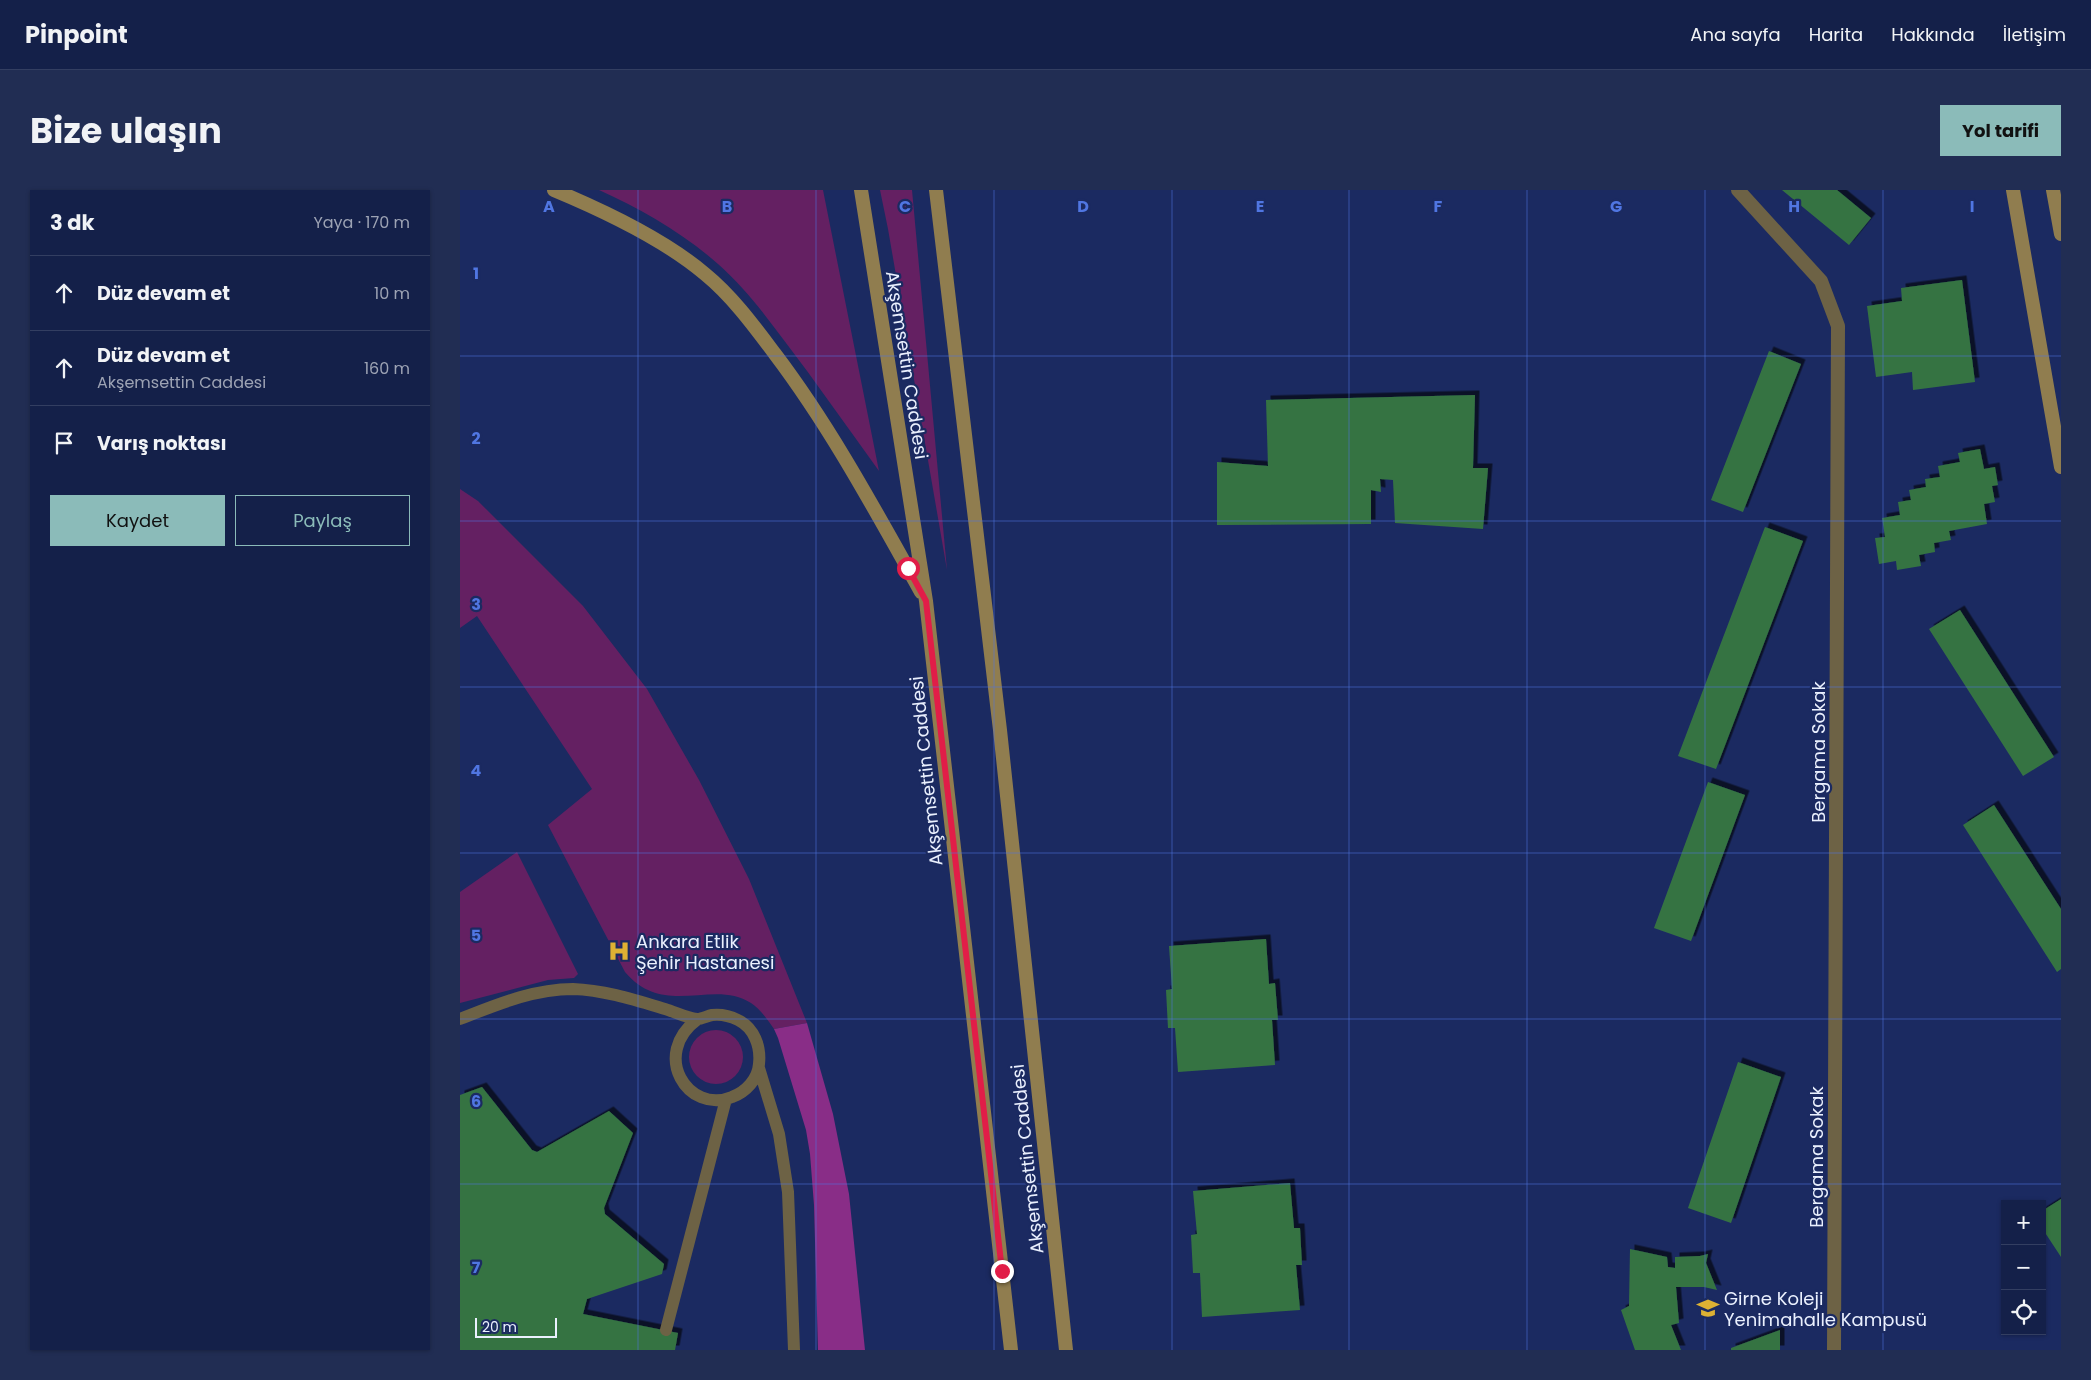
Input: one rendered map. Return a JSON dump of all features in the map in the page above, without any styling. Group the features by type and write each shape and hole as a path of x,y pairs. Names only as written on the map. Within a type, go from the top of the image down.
{"main road":[{"path":"554,190 586,203 669,248 706,274 746,316 802,390 848,462 926,601"},
{"name":"Akşemsettin Caddesi","path":"861,190 926,601 1011,1350"},
{"name":"Akşemsettin Caddesi","path":"936,190 1000,730 1066,1350"},
{"path":"2013,190 2061,467"},
{"path":"2054,190 2061,234"}],"street":[{"name":"Bergama Sokak","path":"1738,190 1820,281 1838,326 1834,1350"}],"lane":[{"path":"460,1019 499,1004 536,993 573,990 622,996 698,1019"},
{"path":"712,1015 726,1015 739,1020 750,1029 757,1041 760,1054 759,1068 753,1082 743,1091 726,1099 716,1100 703,1097 690,1090 681,1079 676,1066 675,1052 679,1039 687,1027 698,1019 712,1015"},
{"path":"759,1068 779,1134 788,1192 794,1350"},
{"path":"666,1330 726,1099"}],"shaded area":[{"path":"599,190 823,190 879,471 768,319 727,272 676,232 630,205"},
{"path":"880,190 912,190 947,570 888,229"},
{"path":"460,489 478,501 583,606 647,689 699,780 749,879 807,1023 774,1029 755,1006 736,996 721,994 672,996 656,993 640,986 625,972 548,825 592,789 477,616 460,628"},
{"path":"517,852 578,974 574,978 548,980 460,1003 460,892"},
{"path":"807,1023 833,1114 849,1194 865,1350 818,1350 814,1205 810,1154 806,1130 774,1029"},
{"path":"711,1030 721,1030 731,1034 739,1042 743,1057 739,1072 731,1080 721,1084 711,1084 701,1080 693,1072 689,1062 689,1052 693,1042 701,1034"}],"building":[{"path":"1782,190 1837,190 1871,218 1849,245"},
{"path":"1962,280 1975,382 1913,390 1912,372 1876,377 1867,306 1902,301 1901,288"},
{"path":"1769,351 1801,364 1743,512 1711,500"},
{"path":"1475,395 1473,468 1488,468 1483,529 1395,523 1393,480 1380,479 1381,492 1371,490 1371,524 1217,525 1217,462 1268,466 1266,400"},
{"path":"1980,449 1984,469 1995,467 1998,485 1992,486 1995,502 1984,504 1987,524 1949,531 1951,540 1934,543 1935,552 1919,555 1921,566 1897,570 1896,561 1879,564 1875,538 1885,537 1882,518 1900,515 1898,502 1911,500 1909,490 1926,487 1925,479 1940,477 1938,466 1960,462 1958,453"},
{"path":"1765,527 1803,541 1716,769 1678,756"},
{"path":"1960,610 2054,757 2023,776 1929,629"},
{"path":"1708,782 1745,795 1691,941 1654,928"},
{"path":"1994,805 2061,909 2061,969 2057,972 1963,825"},
{"path":"1266,939 1269,984 1275,983 1278,1020 1272,1020 1275,1065 1178,1072 1175,1028 1168,1028 1166,990 1172,989 1169,946"},
{"path":"1738,1062 1781,1077 1731,1223 1688,1208"},
{"path":"482,1087 532,1150 537,1152 609,1111 633,1133 604,1208 605,1214 664,1264 662,1274 587,1299 583,1314 678,1333 675,1350 460,1350 460,1095"},
{"path":"1290,1183 1294,1228 1300,1228 1302,1265 1296,1265 1300,1310 1202,1317 1200,1273 1193,1273 1191,1235 1197,1234 1193,1191"},
{"path":"2061,1199 2061,1257 2046,1234 2046,1208"},
{"path":"1630,1249 1667,1257 1668,1267 1675,1268 1675,1257 1708,1254 1706,1263 1717,1290 1704,1287 1676,1287 1679,1323 1671,1325 1681,1350 1635,1350 1621,1310 1629,1306"},
{"path":"1780,1330 1780,1350 1731,1350 1731,1348"}],"place":[{"name":"Ankara Etlik Şehir Hastanesi","path":"619,951"},
{"name":"Girne Koleji Yenimahalle Kampusü","path":"1708,1308"}],"route":[{"path":"908,568 926,601 1002,1271"}]}
